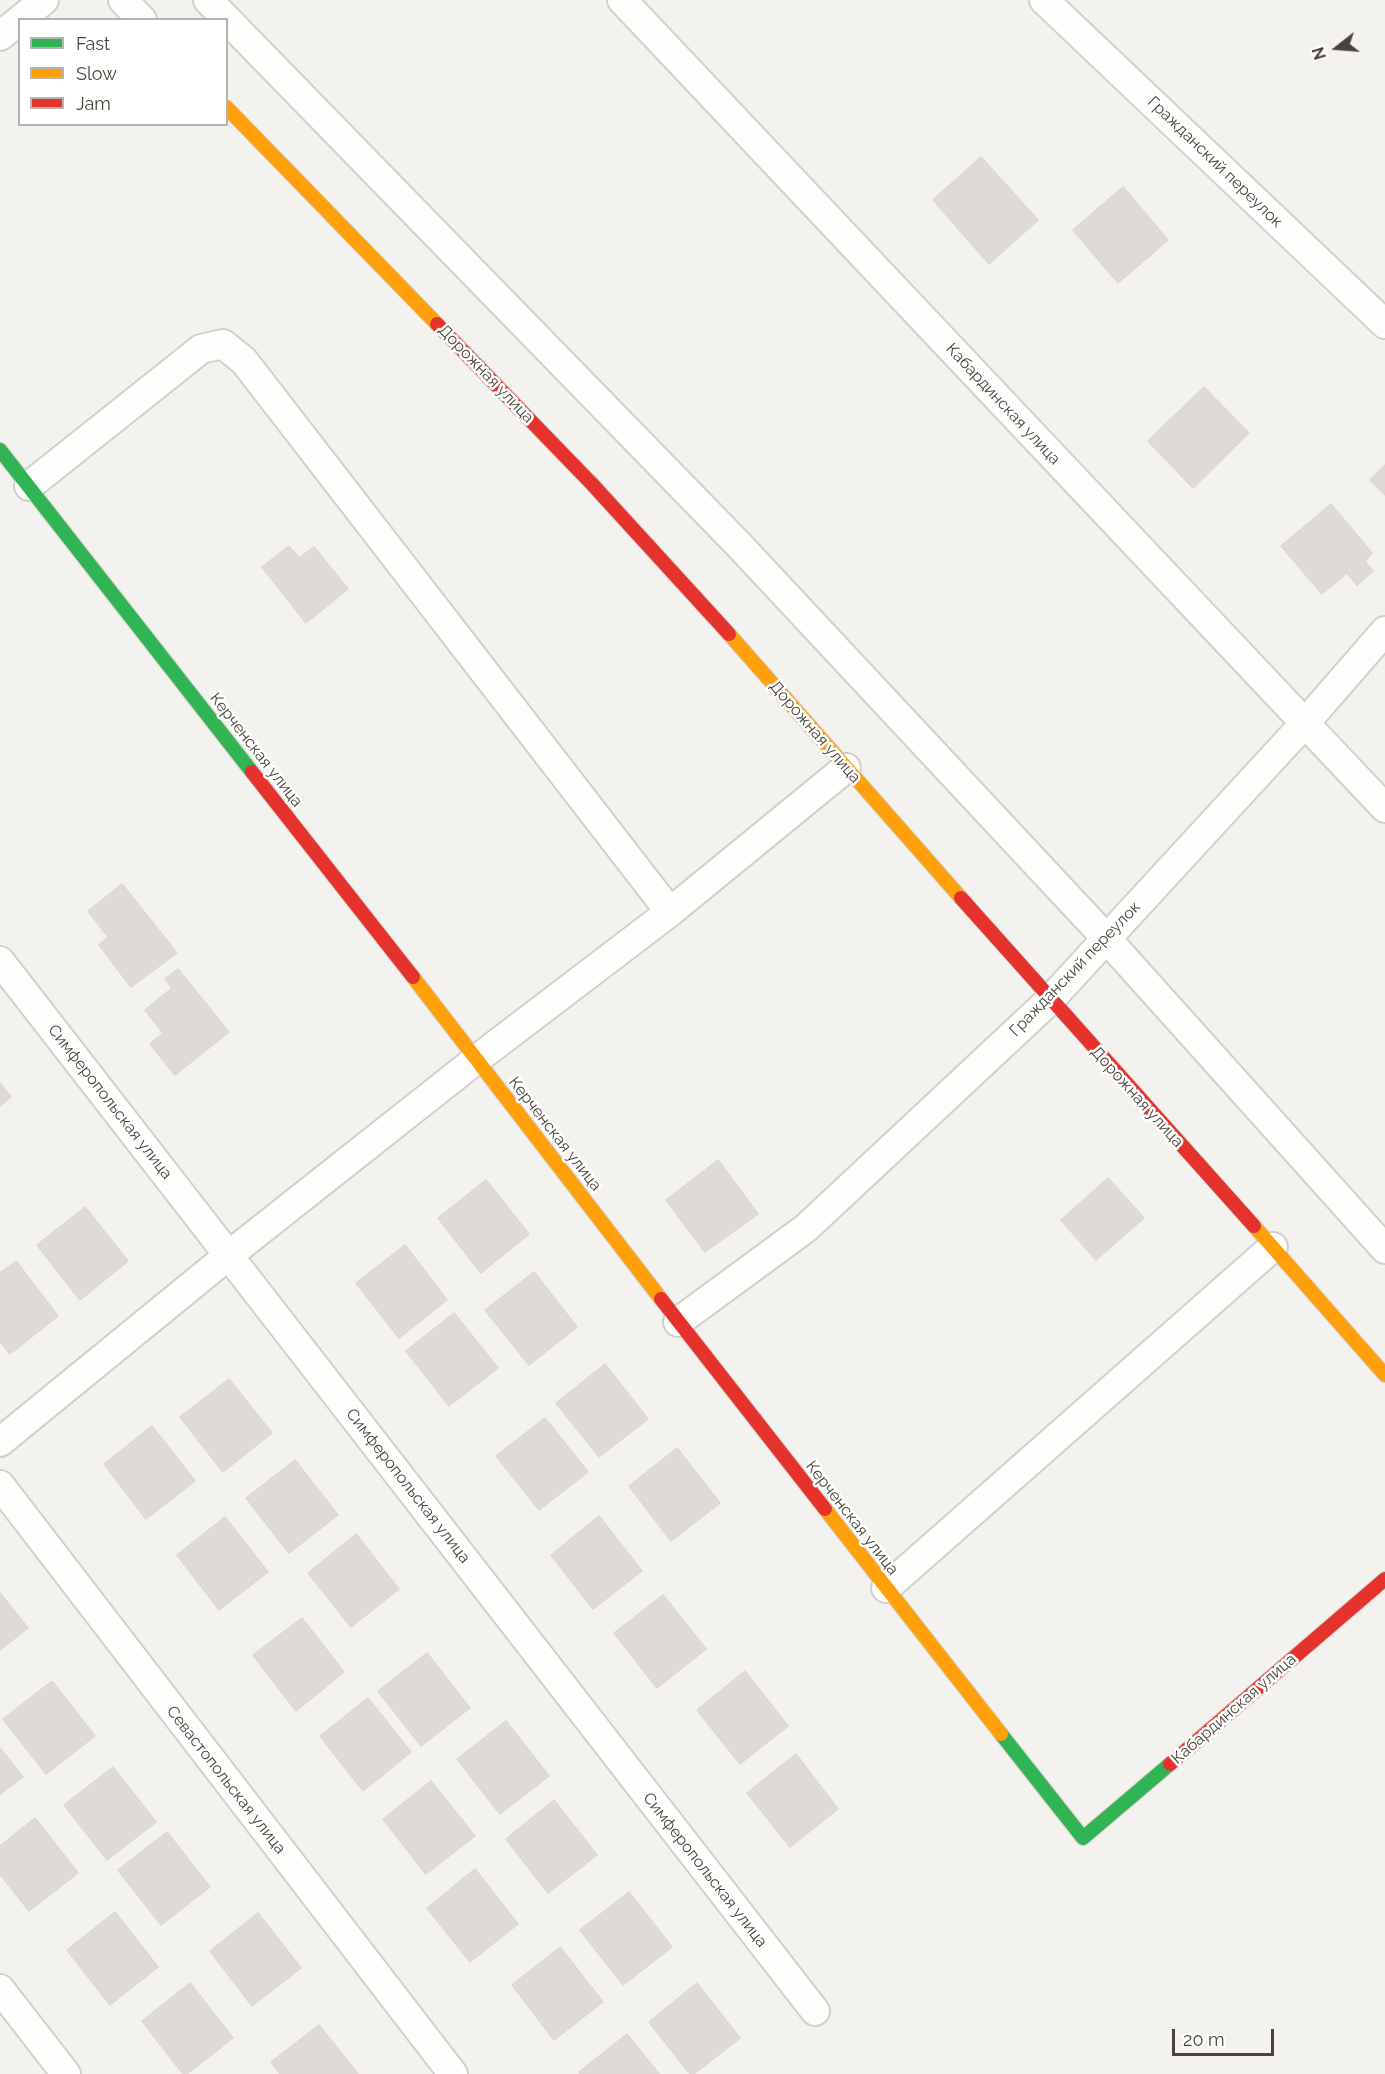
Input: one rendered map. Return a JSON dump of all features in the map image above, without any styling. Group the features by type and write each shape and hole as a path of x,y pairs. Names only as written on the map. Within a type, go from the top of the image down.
{"street":[{"path":"22,18 44,0"},
{"path":"123,0 140,18"},
{"path":"208,0 226,18"},
{"name":"Кабардинская улица","path":"622,0 1385,808"},
{"name":"Гражданский переулок","path":"1044,0 1385,324"},
{"path":"228,21 739,545 1106,938 1385,1249"},
{"path":"0,36 18,22"},
{"name":"Дорожная улица","path":"228,109 592,484 722,625 1050,1000 1385,1375"},
{"path":"29,486 201,349 223,344 244,361 670,912"},
{"name":"Керченская улица","path":"0,450 477,1059 678,1322 1083,1838"},
{"name":"Гражданский переулок","path":"678,1322 806,1228 1050,1000 1305,723 1385,631"},
{"path":"0,1442 477,1059 670,912 846,768"},
{"name":"Симферопольская улица","path":"0,961 815,2011"},
{"path":"886,1588 1273,1247"},
{"name":"Севастопольская улица","path":"0,1485 453,2074"},
{"name":"Кабардинская улица","path":"1083,1838 1385,1579"},
{"path":"0,1989 66,2074"}],"building":[{"path":"981,157 1038,220 989,264 933,200"},
{"path":"1123,187 1168,240 1118,283 1073,230"},
{"path":"1204,387 1249,433 1193,488 1148,441"},
{"path":"1385,465 1385,495 1370,480"},
{"path":"1331,504 1372,553 1365,561 1373,571 1357,585 1347,573 1322,594 1281,546"},
{"path":"289,546 299,558 314,547 348,589 306,623 262,567"},
{"path":"122,884 177,953 131,987 99,945 108,937 88,911"},
{"path":"178,969 229,1032 175,1075 150,1044 163,1033 145,1010 172,988 165,979"},
{"path":"0,1083 11,1097 0,1106"},
{"path":"718,1160 758,1214 705,1252 666,1200"},
{"path":"1108,1178 1144,1218 1096,1260 1061,1220"},
{"path":"486,1180 529,1234 481,1273 438,1218"},
{"path":"85,1207 128,1261 80,1300 37,1245"},
{"path":"405,1245 447,1300 399,1338 356,1283"},
{"path":"16,1261 58,1316 10,1354 0,1341 0,1273"},
{"path":"534,1272 577,1327 529,1365 485,1310"},
{"path":"454,1313 498,1368 449,1406 406,1351"},
{"path":"605,1364 648,1419 599,1457 556,1403"},
{"path":"229,1379 272,1433 223,1472 180,1417"},
{"path":"545,1418 588,1472 539,1510 496,1456"},
{"path":"152,1426 195,1481 146,1519 104,1464"},
{"path":"677,1448 720,1503 671,1541 629,1486"},
{"path":"295,1460 338,1515 289,1553 246,1498"},
{"path":"599,1516 642,1571 593,1609 551,1555"},
{"path":"225,1517 268,1572 219,1610 177,1555"},
{"path":"356,1534 399,1589 351,1627 308,1573"},
{"path":"0,1593 28,1628 0,1650"},
{"path":"663,1595 706,1649 657,1688 614,1633"},
{"path":"302,1618 344,1672 296,1711 253,1655"},
{"path":"427,1653 470,1708 421,1746 378,1691"},
{"path":"745,1671 788,1726 740,1764 697,1710"},
{"path":"52,1681 95,1736 46,1774 3,1719"},
{"path":"368,1698 411,1752 363,1791 320,1736"},
{"path":"506,1721 549,1776 500,1814 457,1759"},
{"path":"0,1748 23,1777 0,1794"},
{"path":"796,1754 838,1809 790,1847 747,1793"},
{"path":"113,1767 156,1822 107,1860 64,1805"},
{"path":"431,1781 475,1836 426,1874 383,1819"},
{"path":"554,1800 597,1855 548,1893 506,1839"},
{"path":"35,1818 78,1873 29,1911 0,1874 0,1846"},
{"path":"167,1832 210,1887 161,1925 118,1870"},
{"path":"475,1869 518,1924 470,1962 427,1908"},
{"path":"629,1892 672,1947 623,1985 580,1930"},
{"path":"115,1912 158,1967 110,2005 67,1950"},
{"path":"258,1913 301,1968 252,2006 210,1951"},
{"path":"560,1947 603,2002 554,2040 512,1985"},
{"path":"190,1983 233,2038 187,2074 183,2074 142,2021"},
{"path":"697,1983 740,2038 694,2074 690,2074 649,2022"},
{"path":"319,2025 358,2074 280,2074 271,2062"},
{"path":"627,2034 659,2074 580,2074 579,2072"}],"traffic: fast":[{"path":"0,450 252,772"},
{"path":"1001,1734 1083,1838 1170,1764"}],"traffic: slow":[{"path":"228,109 437,324"},
{"path":"729,634 961,898"},
{"path":"413,977 661,1299"},
{"path":"1254,1226 1385,1375"},
{"path":"825,1509 1001,1734"}],"traffic: jam":[{"path":"437,324 592,484 729,634"},
{"path":"252,772 413,977"},
{"path":"961,898 1254,1226"},
{"path":"661,1299 825,1509"},
{"path":"1170,1764 1385,1579"}]}
